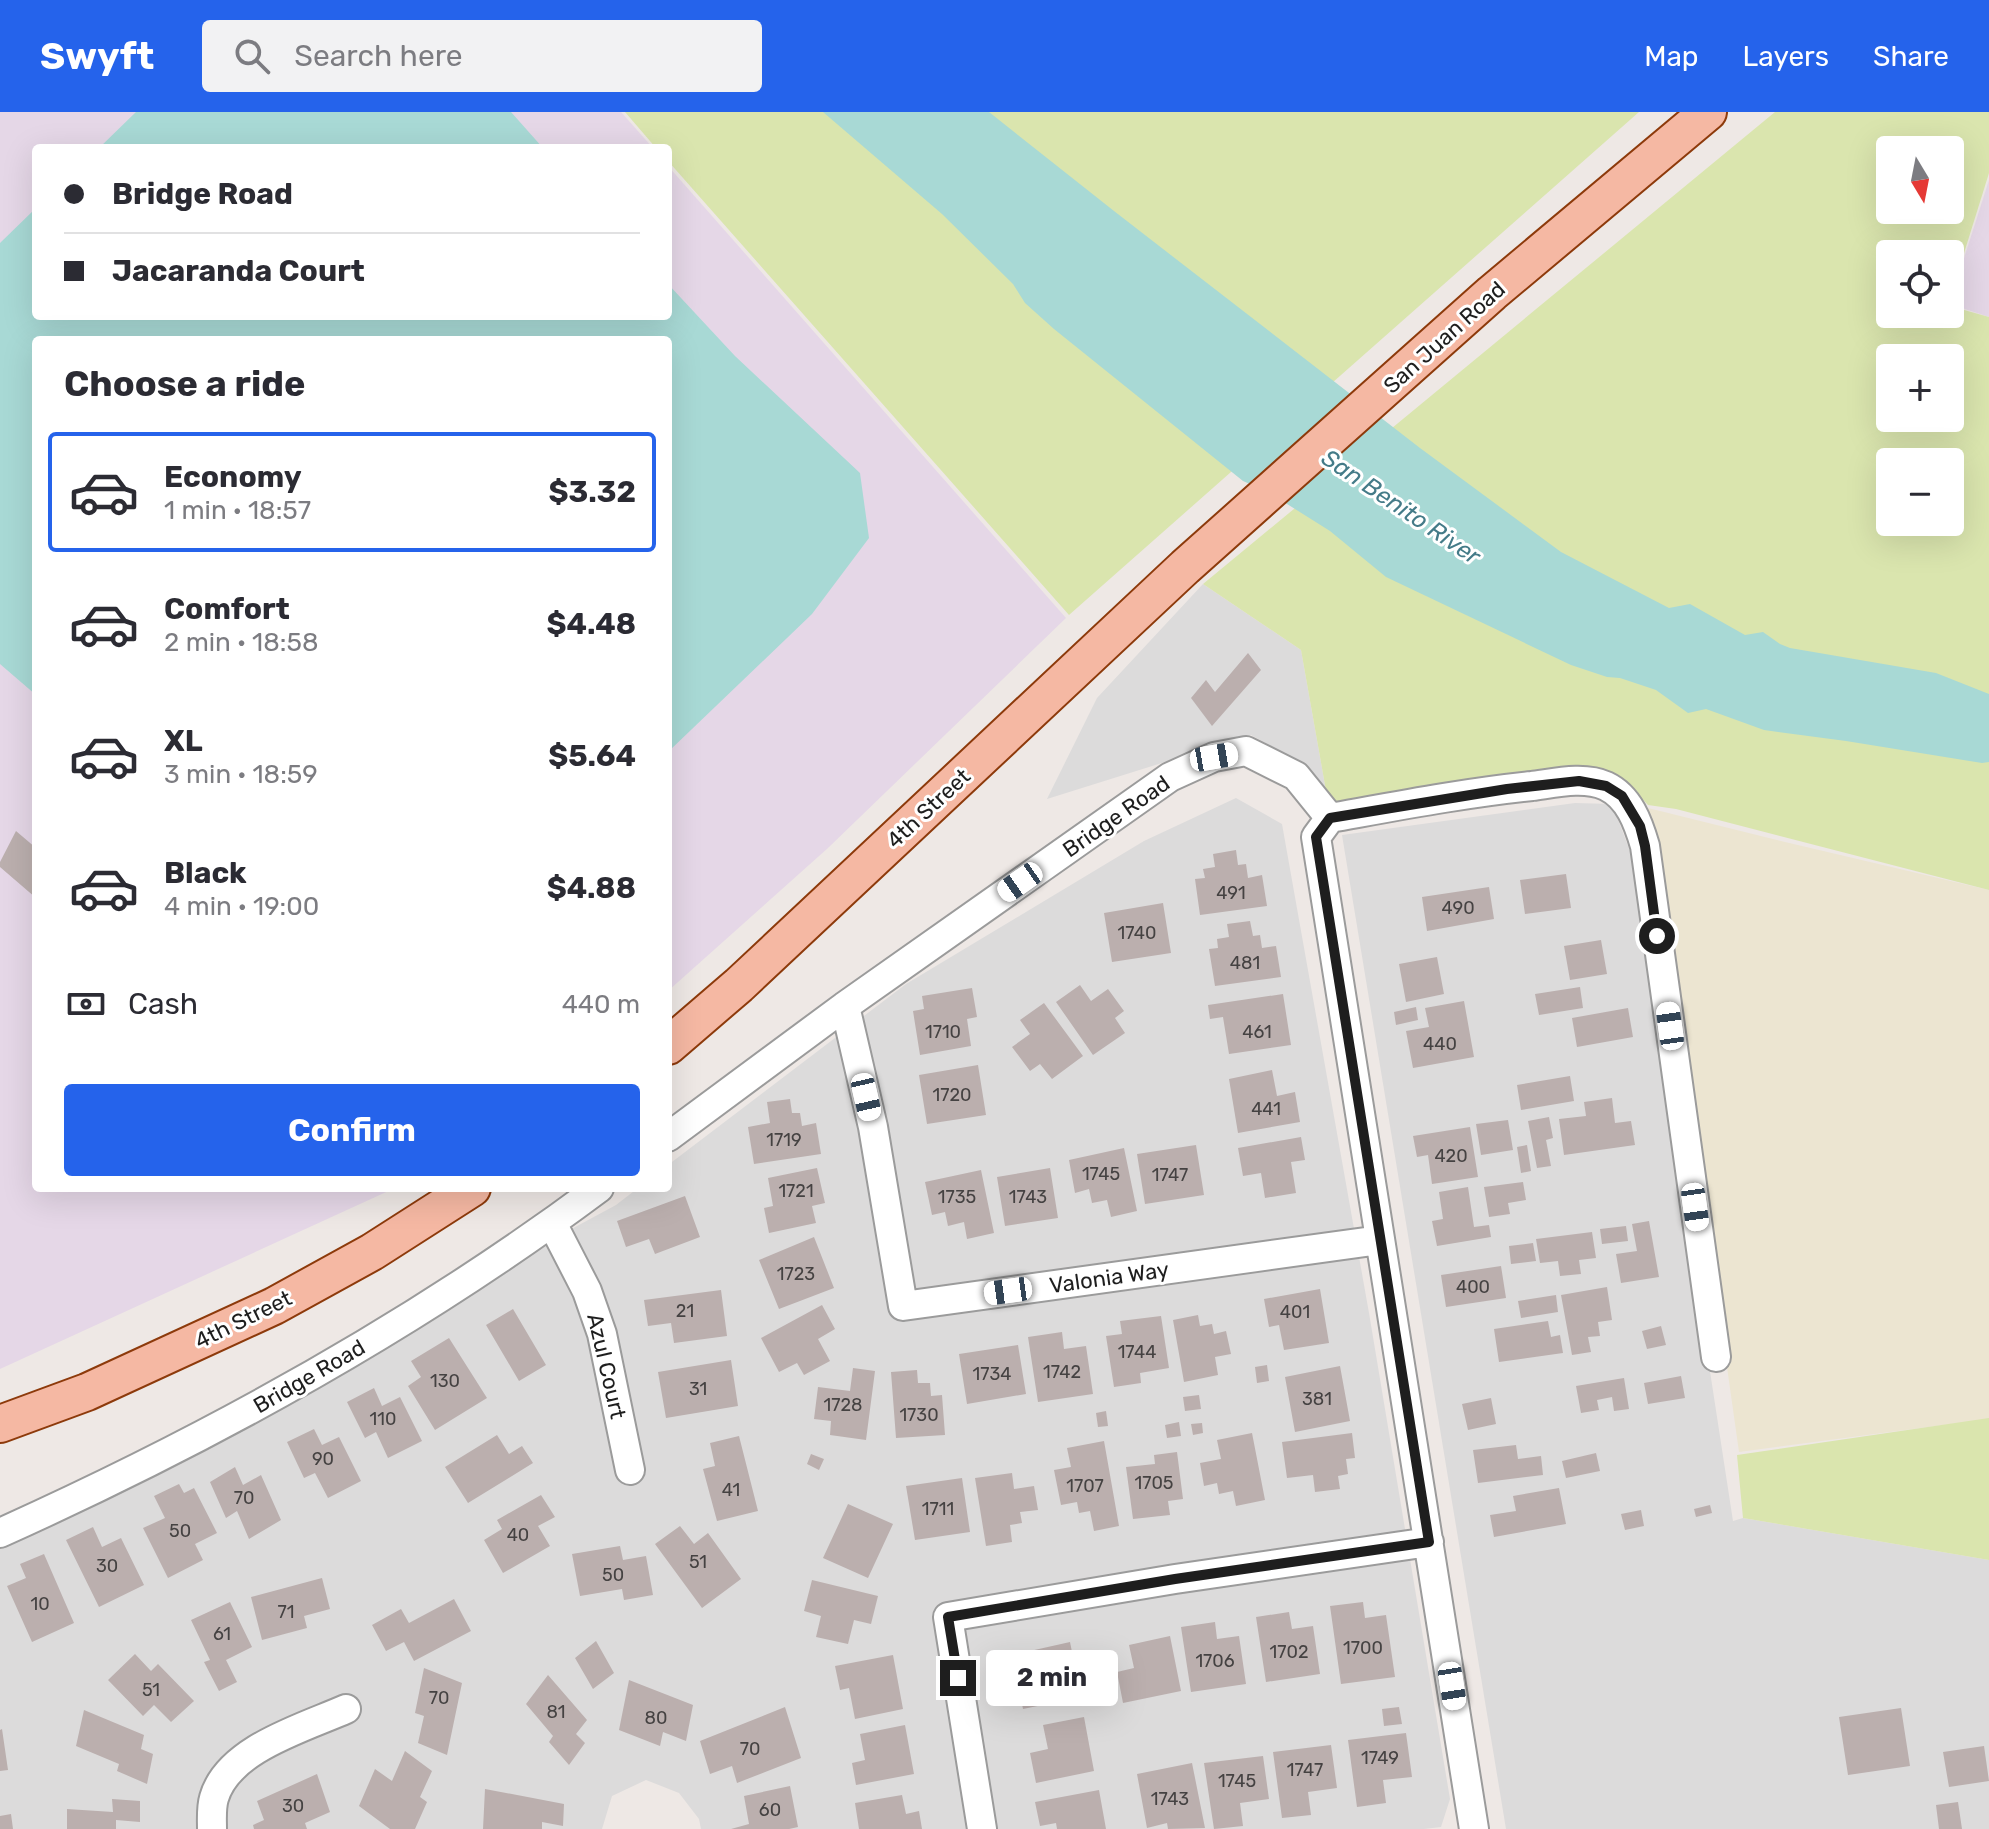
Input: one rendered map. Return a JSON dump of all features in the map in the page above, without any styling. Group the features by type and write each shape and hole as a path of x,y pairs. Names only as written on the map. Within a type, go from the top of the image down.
{"main road":[{"name":"San Juan Road","path":"1185,567 1492,293 1708,112"},
{"name":"4th Street","path":"672,1043 739,985 1185,567"},
{"name":"4th Street","path":"0,1424 87,1392 274,1306 372,1252 466,1192"}],"street":[{"name":"Bridge Road","path":"672,1134 845,1006 1170,777 1214,757 1246,751 1296,776 1330,818"},
{"path":"1474,1829 1316,837 1330,818 1483,791 1579,781 1606,786 1622,796 1640,826 1645,846 1716,1357"},
{"name":"Valonia Way","path":"845,1006 873,1127 903,1306 1380,1240"},
{"name":"Bridge Road","path":"0,1533 235,1419 302,1381 387,1331 552,1223 594,1192"},
{"name":"Azul Court","path":"552,1223 587,1291 602,1334 630,1470"},
{"path":"982,1829 948,1617 1175,1579 1429,1542"},
{"path":"212,1829 214,1794 225,1774 241,1759 262,1746 346,1709"}],"shaded area":[{"path":"0,112 621,112 649,144 32,144 32,320 672,320 672,171 1066,618 828,848 672,987 672,336 32,336 32,1192 386,1192 0,1369"},
{"path":"1989,180 1989,317 1964,309 1964,258"},
{"path":"1203,584 1301,650 1328,802 1306,765 1251,735 1047,799 1097,698"},
{"path":"1236,798 1282,824 1369,1313 1450,1799 1441,1827 701,1829 699,1819 679,1793 646,1780 612,1796 602,1829 0,1829 0,1537 616,1205 633,1192 672,1192 672,1162 906,984 1144,841"},
{"path":"1575,803 1612,804 1630,851 1733,1521 1743,1518 1989,1560 1989,1829 1506,1829 1342,835"},
{"path":"1648,808 1989,890 1989,1419 1739,1452"}],"green space":[{"path":"625,112 1639,112 1069,615 672,166 672,144 653,144"},
{"path":"1775,112 1989,112 1989,173 1964,253 1964,240 1876,240 1876,328 1964,328 1964,310 1989,317 1989,890 1676,809 1648,805 1633,789 1328,802 1301,650 1203,584"},
{"path":"1989,1418 1989,1560 1743,1518 1737,1455"}],"water":[{"path":"136,112 511,112 539,144 103,144"},
{"name":"San Benito River","path":"823,112 989,112 1420,448 1561,552 1669,608 1690,604 1745,635 1763,632 1790,648 1936,673 1989,694 1989,762 1764,730 1706,709 1688,713 1656,690 1571,665 1386,577 1330,531 1268,492 1243,481 1054,329 1025,303 1013,284 942,214"},
{"path":"32,212 32,320 672,320 672,288 735,356 860,473 869,538 812,614 672,748 672,336 32,336 32,692 0,664 0,243"}],"building":[{"path":"1248,653 1261,670 1212,726 1191,698 1206,680 1215,692"},
{"path":"16,831 32,845 32,895 0,867"},
{"path":"1236,850 1238,865 1246,864 1248,878 1262,875 1267,906 1200,915 1195,879 1205,878 1203,869 1215,867 1213,854"},
{"path":"1566,874 1571,908 1525,914 1520,880"},
{"path":"1489,887 1494,919 1427,931 1422,897"},
{"path":"1163,903 1171,953 1112,962 1104,913"},
{"path":"1250,921 1253,936 1260,935 1262,948 1276,946 1281,977 1215,986 1209,949 1218,948 1217,939 1229,937 1227,924"},
{"path":"1601,940 1607,974 1570,980 1564,946"},
{"path":"1437,957 1444,994 1406,1002 1399,964"},
{"path":"1080,985 1091,1001 1108,989 1124,1011 1115,1018 1125,1033 1093,1055 1056,1002"},
{"path":"1580,987 1583,1008 1539,1015 1535,994"},
{"path":"972,988 977,1017 967,1019 971,1046 920,1055 913,1011 924,1009 922,996"},
{"path":"1283,994 1291,1045 1229,1054 1223,1017 1210,1019 1208,1005"},
{"path":"1464,1001 1474,1057 1413,1068 1406,1031 1429,1027 1425,1008"},
{"path":"1044,1003 1083,1056 1052,1079 1040,1064 1030,1071 1012,1047 1030,1034 1020,1020"},
{"path":"1416,1007 1418,1020 1396,1025 1394,1012"},
{"path":"1628,1008 1633,1037 1577,1047 1572,1018"},
{"path":"978,1065 986,1115 927,1124 919,1075"},
{"path":"1272,1070 1277,1096 1295,1092 1300,1122 1238,1133 1229,1079"},
{"path":"1570,1076 1574,1101 1521,1110 1517,1085"},
{"path":"1612,1098 1615,1123 1631,1121 1635,1145 1564,1155 1559,1119 1586,1116 1584,1102"},
{"path":"790,1099 792,1113 800,1113 802,1126 816,1123 821,1154 754,1164 748,1127 770,1123 767,1102"},
{"path":"1549,1117 1553,1138 1546,1140 1551,1166 1537,1168 1528,1121"},
{"path":"1508,1120 1513,1150 1481,1155 1476,1124"},
{"path":"1470,1127 1478,1177 1432,1184 1428,1155 1417,1157 1413,1136"},
{"path":"1301,1137 1305,1160 1291,1162 1296,1193 1265,1198 1261,1173 1243,1176 1238,1148"},
{"path":"1196,1145 1204,1195 1145,1204 1137,1154"},
{"path":"1527,1145 1531,1171 1521,1173 1517,1147"},
{"path":"1124,1148 1137,1211 1111,1217 1107,1200 1092,1203 1089,1189 1075,1193 1069,1160"},
{"path":"817,1168 825,1203 812,1206 816,1223 769,1233 764,1208 773,1206 768,1178"},
{"path":"1050,1168 1058,1218 1005,1226 997,1177"},
{"path":"981,1170 994,1233 967,1239 964,1222 948,1226 945,1212 932,1215 925,1182"},
{"path":"1523,1182 1526,1200 1508,1203 1510,1214 1489,1217 1484,1187"},
{"path":"1468,1187 1474,1227 1489,1225 1491,1237 1437,1246 1432,1221 1443,1219 1439,1192"},
{"path":"685,1196 700,1237 655,1254 649,1239 626,1247 617,1221"},
{"path":"1649,1221 1659,1277 1621,1283 1616,1254 1637,1251 1632,1224"},
{"path":"1626,1226 1628,1241 1602,1244 1600,1229"},
{"path":"1592,1232 1596,1258 1579,1260 1581,1274 1560,1276 1558,1261 1540,1263 1536,1239"},
{"path":"814,1237 834,1288 779,1309 759,1260"},
{"path":"1533,1243 1536,1261 1511,1264 1509,1246"},
{"path":"1501,1266 1506,1298 1446,1307 1441,1275"},
{"path":"1607,1287 1612,1320 1598,1322 1600,1336 1588,1337 1591,1352 1572,1355 1561,1295"},
{"path":"1320,1289 1329,1343 1284,1350 1279,1325 1269,1327 1264,1299"},
{"path":"721,1290 727,1336 674,1343 671,1323 648,1326 644,1300"},
{"path":"1556,1295 1558,1312 1521,1318 1518,1301"},
{"path":"822,1305 835,1329 818,1339 830,1361 804,1375 797,1363 779,1372 761,1338"},
{"path":"513,1309 546,1365 519,1381 486,1325"},
{"path":"1198,1315 1200,1326 1212,1324 1214,1334 1226,1331 1231,1354 1215,1357 1218,1375 1184,1382 1173,1320"},
{"path":"1161,1316 1169,1368 1140,1373 1141,1383 1114,1387 1106,1336 1122,1334 1120,1321"},
{"path":"1548,1321 1551,1337 1560,1335 1563,1353 1499,1362 1494,1329"},
{"path":"1661,1326 1666,1345 1647,1349 1642,1331"},
{"path":"1062,1332 1064,1349 1086,1346 1093,1394 1038,1402 1028,1337"},
{"path":"449,1338 487,1398 435,1430 408,1386 421,1377 411,1361"},
{"path":"1018,1345 1026,1394 967,1404 959,1354"},
{"path":"731,1360 738,1406 666,1418 658,1372"},
{"path":"1267,1365 1269,1381 1257,1383 1255,1367"},
{"path":"1340,1366 1350,1421 1295,1432 1285,1377"},
{"path":"853,1368 875,1371 866,1440 830,1435 831,1421 814,1419 818,1387 850,1391"},
{"path":"917,1370 918,1383 930,1383 931,1396 942,1395 945,1435 896,1438 891,1372"},
{"path":"1681,1376 1685,1398 1648,1404 1644,1383"},
{"path":"1624,1378 1629,1409 1614,1411 1612,1397 1597,1400 1599,1410 1581,1413 1576,1386"},
{"path":"374,1388 382,1406 400,1397 422,1441 388,1458 376,1432 365,1438 347,1402"},
{"path":"1199,1395 1201,1409 1185,1411 1183,1397"},
{"path":"1491,1398 1496,1424 1468,1430 1462,1404"},
{"path":"1106,1411 1108,1426 1098,1427 1096,1413"},
{"path":"1179,1422 1181,1436 1167,1438 1165,1425"},
{"path":"1202,1423 1203,1433 1193,1435 1191,1424"},
{"path":"314,1429 322,1445 339,1437 361,1481 328,1498 315,1473 304,1478 287,1442"},
{"path":"1252,1433 1265,1500 1236,1506 1233,1491 1219,1494 1217,1483 1204,1486 1200,1463 1221,1459 1217,1440"},
{"path":"1352,1433 1355,1458 1346,1459 1348,1474 1338,1476 1340,1489 1315,1492 1313,1475 1287,1478 1282,1442"},
{"path":"497,1435 509,1454 522,1446 533,1463 468,1503 445,1467"},
{"path":"739,1436 758,1511 717,1521 703,1469 715,1466 710,1443"},
{"path":"1104,1441 1119,1526 1094,1531 1090,1511 1079,1513 1077,1502 1061,1505 1054,1470 1071,1467 1067,1448"},
{"path":"1516,1445 1518,1459 1541,1456 1543,1475 1478,1483 1473,1450"},
{"path":"1177,1452 1183,1499 1168,1501 1170,1515 1133,1519 1126,1467 1155,1464 1154,1455"},
{"path":"1596,1453 1600,1471 1566,1478 1562,1461"},
{"path":"811,1454 824,1459 819,1470 807,1464"},
{"path":"235,1467 243,1485 261,1475 281,1520 249,1539 237,1511 226,1518 210,1482"},
{"path":"1012,1473 1014,1489 1034,1486 1038,1510 1020,1512 1022,1523 1010,1525 1012,1542 986,1546 975,1478"},
{"path":"962,1478 970,1532 915,1540 906,1486"},
{"path":"179,1484 184,1493 194,1488 217,1533 195,1544 203,1560 168,1578 143,1528 165,1518 154,1496"},
{"path":"1559,1488 1566,1524 1494,1537 1490,1515 1516,1511 1513,1496"},
{"path":"541,1495 555,1517 538,1526 550,1546 503,1573 484,1540 502,1529 497,1520"},
{"path":"848,1504 893,1524 868,1578 823,1558"},
{"path":"1710,1505 1712,1513 1696,1517 1694,1509"},
{"path":"1641,1510 1644,1526 1625,1530 1621,1514"},
{"path":"680,1526 694,1544 708,1533 741,1579 702,1608 655,1544"},
{"path":"93,1527 102,1547 121,1538 144,1585 99,1607 66,1540"},
{"path":"620,1546 623,1560 646,1556 653,1595 624,1600 622,1589 580,1596 572,1554"},
{"path":"44,1554 74,1623 32,1642 7,1586 26,1578 20,1564"},
{"path":"322,1578 330,1609 304,1616 307,1628 262,1640 251,1597"},
{"path":"812,1580 878,1596 871,1624 854,1620 848,1644 816,1637 821,1616 804,1611"},
{"path":"454,1599 471,1631 414,1661 404,1642 386,1651 372,1625 401,1609 409,1623"},
{"path":"230,1602 252,1647 226,1660 237,1682 219,1691 204,1662 210,1660 191,1620"},
{"path":"1363,1602 1365,1618 1386,1615 1395,1677 1341,1684 1330,1606"},
{"path":"1289,1612 1292,1629 1313,1626 1320,1674 1266,1682 1256,1617"},
{"path":"1215,1622 1217,1639 1239,1636 1246,1684 1191,1692 1181,1627"},
{"path":"1170,1636 1181,1691 1123,1703 1117,1672 1134,1668 1129,1645"},
{"path":"596,1641 614,1673 593,1689 575,1658"},
{"path":"1070,1642 1081,1697 1023,1709 1017,1678 1034,1674 1030,1651"},
{"path":"135,1654 151,1671 158,1664 194,1701 171,1722 154,1705 143,1716 108,1680"},
{"path":"893,1655 903,1709 855,1719 849,1688 840,1690 835,1666"},
{"path":"424,1668 462,1683 447,1755 418,1743 424,1716 415,1713"},
{"path":"548,1675 587,1720 576,1734 585,1743 569,1765 549,1742 553,1736 526,1704"},
{"path":"629,1680 693,1705 686,1741 663,1732 660,1746 619,1730"},
{"path":"785,1707 801,1758 737,1783 732,1766 710,1774 700,1741"},
{"path":"1399,1707 1402,1724 1384,1726 1382,1709"},
{"path":"1901,1708 1910,1766 1848,1775 1839,1717"},
{"path":"84,1710 144,1735 141,1749 153,1754 147,1784 117,1771 119,1764 76,1746"},
{"path":"1084,1717 1094,1771 1036,1783 1030,1753 1048,1749 1043,1725"},
{"path":"905,1725 914,1774 856,1785 852,1763 865,1760 860,1734"},
{"path":"0,1730 8,1770 0,1771"},
{"path":"1406,1733 1412,1777 1383,1780 1386,1803 1357,1807 1348,1740"},
{"path":"1331,1745 1337,1788 1308,1792 1311,1815 1282,1818 1273,1752"},
{"path":"1984,1746 1989,1781 1949,1787 1943,1752"},
{"path":"405,1751 432,1771 420,1797 427,1802 415,1829 390,1829 359,1806 375,1769 392,1781"},
{"path":"1263,1756 1269,1799 1240,1803 1243,1826 1214,1829 1204,1763"},
{"path":"1192,1763 1205,1828 1168,1829 1167,1823 1147,1828 1137,1774"},
{"path":"317,1774 330,1812 305,1823 307,1829 254,1829 253,1825 264,1820 257,1801"},
{"path":"790,1786 798,1827 731,1829 749,1824 744,1796"},
{"path":"485,1789 564,1804 563,1826 542,1822 542,1829 483,1829"},
{"path":"1099,1790 1106,1829 1057,1829 1056,1823 1040,1826 1035,1802"},
{"path":"902,1795 906,1814 919,1811 922,1829 859,1829 855,1803"},
{"path":"112,1799 140,1801 140,1822 116,1820 116,1829 67,1829 67,1809 113,1812"},
{"path":"1958,1802 1962,1829 1939,1829 1936,1805"},
{"path":"11,1814 13,1829 0,1829 0,1816"}],"route":[{"path":"958,1678 948,1617 1175,1579 1429,1542 1316,837 1330,818 1483,791 1579,781 1606,786 1622,796 1640,826 1657,936"}]}
